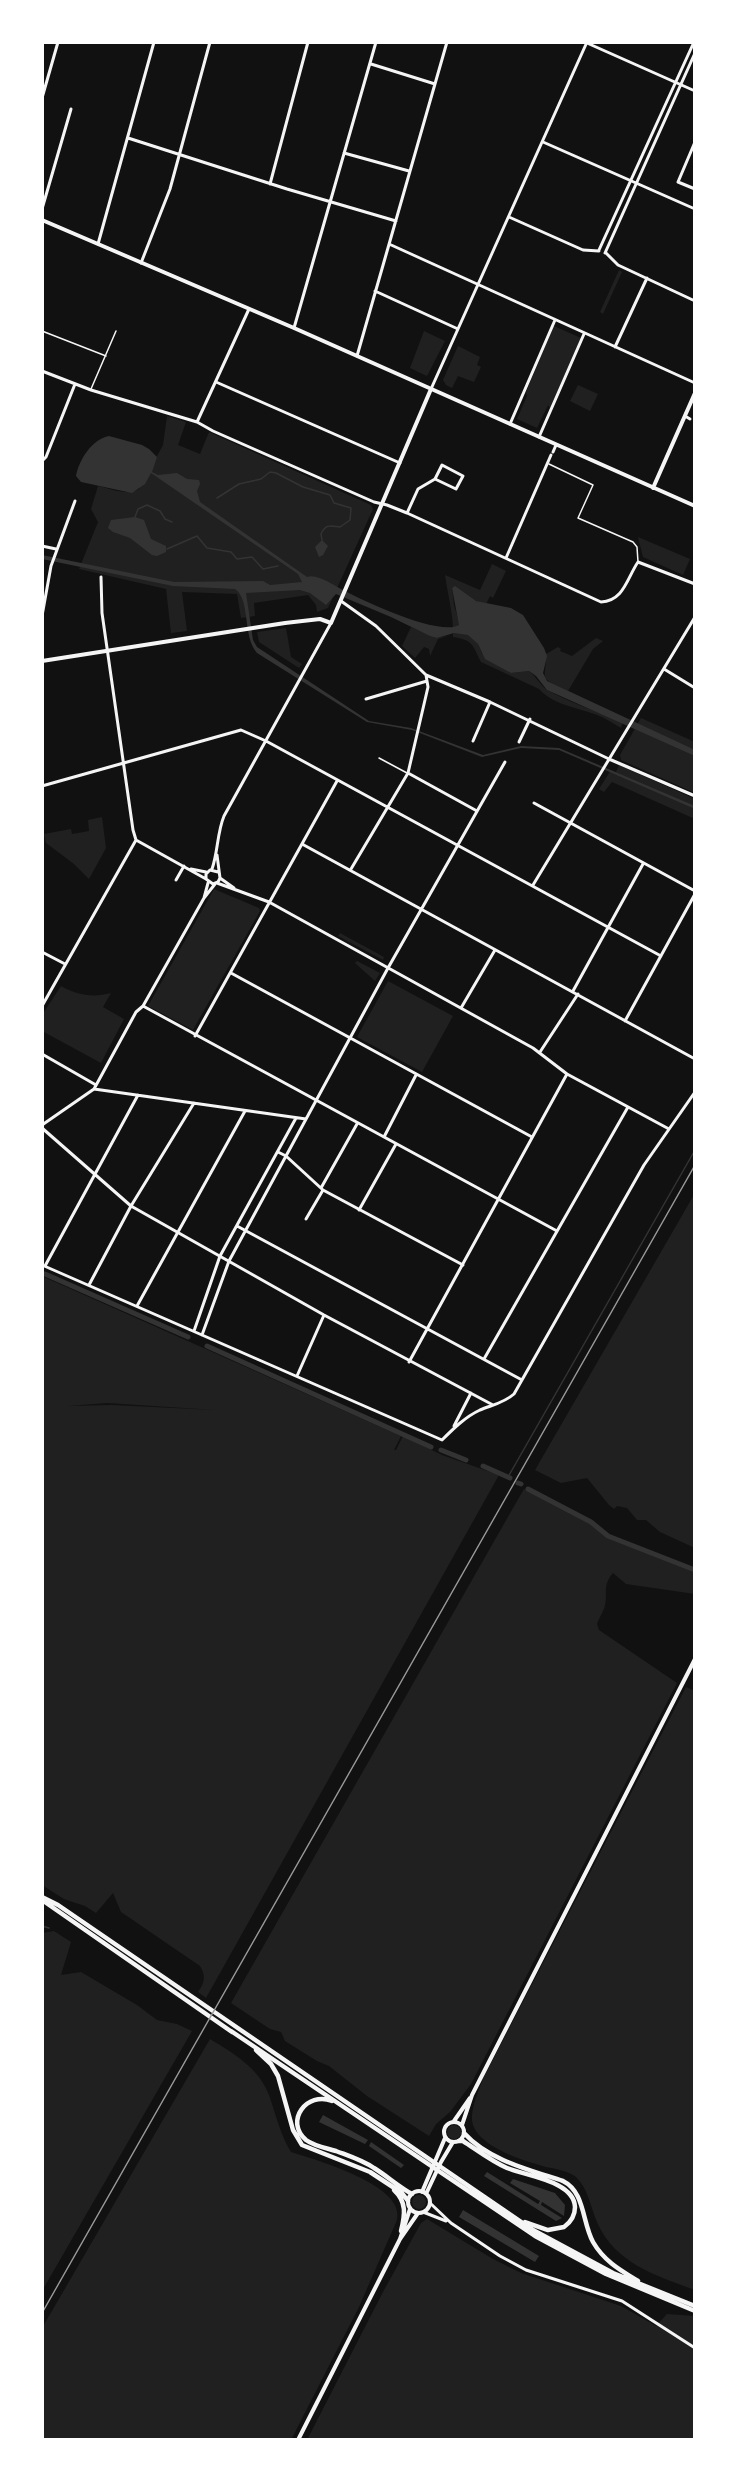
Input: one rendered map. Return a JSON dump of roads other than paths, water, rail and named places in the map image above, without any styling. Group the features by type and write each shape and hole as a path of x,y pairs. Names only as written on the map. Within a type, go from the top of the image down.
{"main road":[{"path":"42,1899 352,2113"},
{"path":"232,2029 422,2157 452,2182 508,2220 579,2261 632,2286 695,2311"},
{"path":"232,2029 263,2056 276,2072 284,2092 293,2130 302,2145 362,2167 407,2197 408,2201"},
{"path":"412,2193 359,2160 307,2141 298,2126 301,2108 317,2098 329,2100 452,2175 545,2238 588,2261 695,2306"},
{"path":"464,2133 472,2141 508,2162 571,2185 580,2200 591,2237 602,2254 617,2268 653,2290"},
{"path":"456,2142 463,2141 506,2167 563,2188 570,2195 574,2204 572,2218 567,2225 558,2230 543,2229 517,2218"},
{"path":"383,2180 402,2201 405,2213 401,2230"}],"street":[{"path":"42,98 58,42"},
{"path":"98,244 154,42"},
{"path":"141,263 161,215 210,42"},
{"path":"270,184 308,42"},
{"path":"294,327 376,42"},
{"path":"357,356 447,42"},
{"path":"599,250 694,42"},
{"path":"191,869 207,872 212,869 224,816 331,623 431,389 587,43 695,91"},
{"path":"605,253 695,53"},
{"path":"370,63 435,84"},
{"path":"42,209 71,109"},
{"path":"128,138 270,184 396,221"},
{"path":"543,142 695,209"},
{"path":"695,142 678,182 695,189"},
{"path":"344,153 410,171"},
{"path":"509,217 583,250 599,250 618,265 695,301"},
{"path":"42,220 294,327 695,506"},
{"path":"389,244 695,383"},
{"path":"615,347 647,278"},
{"path":"375,291 458,329"},
{"path":"197,422 249,308"},
{"path":"510,424 555,320"},
{"path":"539,437 584,333"},
{"path":"42,371 91,390 197,422 228,438 374,502 407,513 603,602 623,591 638,562 695,584"},
{"path":"216,382 400,463"},
{"path":"42,461 46,457 75,384"},
{"path":"653,488 695,393"},
{"path":"685,417 690,419"},
{"path":"506,559 556,445"},
{"path":"407,513 418,489 435,479 442,465 463,476 456,489 435,479"},
{"path":"42,616 51,566 75,501"},
{"path":"42,546 56,551"},
{"path":"42,1006 136,840 101,603 101,577"},
{"path":"342,600 376,626 426,675 530,719 609,759 695,796"},
{"path":"532,885 695,617"},
{"path":"42,661 256,628 318,620 331,623"},
{"path":"664,669 695,688"},
{"path":"350,870 408,773 421,725 426,675"},
{"path":"366,699 427,681"},
{"path":"473,741 490,702"},
{"path":"519,742 530,719"},
{"path":"42,786 241,730 266,741 661,956"},
{"path":"202,1335 229,1261 388,968 505,762"},
{"path":"408,773 477,811"},
{"path":"195,1036 337,781"},
{"path":"534,803 695,892 626,1021"},
{"path":"136,840 207,880 269,902 540,1052 567,1074 669,1129"},
{"path":"302,844 695,1059"},
{"path":"217,855 220,878 234,888"},
{"path":"573,991 644,864"},
{"path":"176,880 184,866"},
{"path":"212,869 218,872"},
{"path":"204,898 207,872"},
{"path":"220,878 204,898 143,1006 136,1012 95,1087 42,1126 55,1141 78,1157 131,1206 409,1362 495,1405"},
{"path":"461,1008 495,950"},
{"path":"42,952 65,964"},
{"path":"231,973 532,1137"},
{"path":"540,1052 578,994"},
{"path":"42,995 47,997"},
{"path":"143,1006 557,1231"},
{"path":"42,1054 95,1087 306,1119"},
{"path":"384,1137 417,1074"},
{"path":"409,1362 567,1074"},
{"path":"138,1095 44,1266 442,1440 479,1410 495,1405 514,1394 644,1165 695,1092"},
{"path":"89,1285 131,1206 194,1103"},
{"path":"484,1359 628,1107"},
{"path":"137,1306 245,1111"},
{"path":"194,1331 220,1256 296,1118"},
{"path":"306,1219 357,1124"},
{"path":"359,1210 396,1144"},
{"path":"278,1152 286,1156 322,1189 463,1265"},
{"path":"237,1226 522,1380"},
{"path":"297,1376 324,1315"},
{"path":"452,1430 471,1393"},
{"path":"424,2193 445,2138 444,2128 454,2122 472,2095 695,1659"},
{"path":"424,2193 441,2162 464,2133 462,2125 472,2095"},
{"path":"454,2122 462,2125"},
{"path":"445,2138 456,2142"},
{"path":"400,2239 401,2230 410,2209 408,2201 412,2193 424,2193"},
{"path":"424,2193 430,2203 451,2223 500,2256 526,2270 622,2301 695,2348"},
{"path":"298,2440 400,2239 430,2203"},
{"path":"410,2209 451,2223"}],"lane":[{"path":"42,331 106,356"},
{"path":"91,390 116,331"},
{"path":"548,464 593,485 578,518 633,542 637,548 638,562"},
{"path":"379,758 408,773"}],"waterway":[{"path":"217,498 239,484 261,479 270,472 276,473 303,487 330,495 334,503 351,508 350,520 340,527 325,528 321,534 322,540"},
{"path":"135,517 138,509 147,505 160,511 165,519 172,522"},
{"path":"167,549 197,536 207,548 231,552 237,559 252,557 263,569 278,566"},
{"path":"508,1477 695,1150"},
{"path":"45,1274 188,1337"},
{"path":"207,1346 431,1447"},
{"path":"441,1450 466,1460"},
{"path":"483,1466 510,1478"},
{"path":"528,1489 591,1522 608,1536 695,1570"},
{"path":"42,1926 49,1928"}],"railway":[{"path":"42,2313 695,1165"}]}
